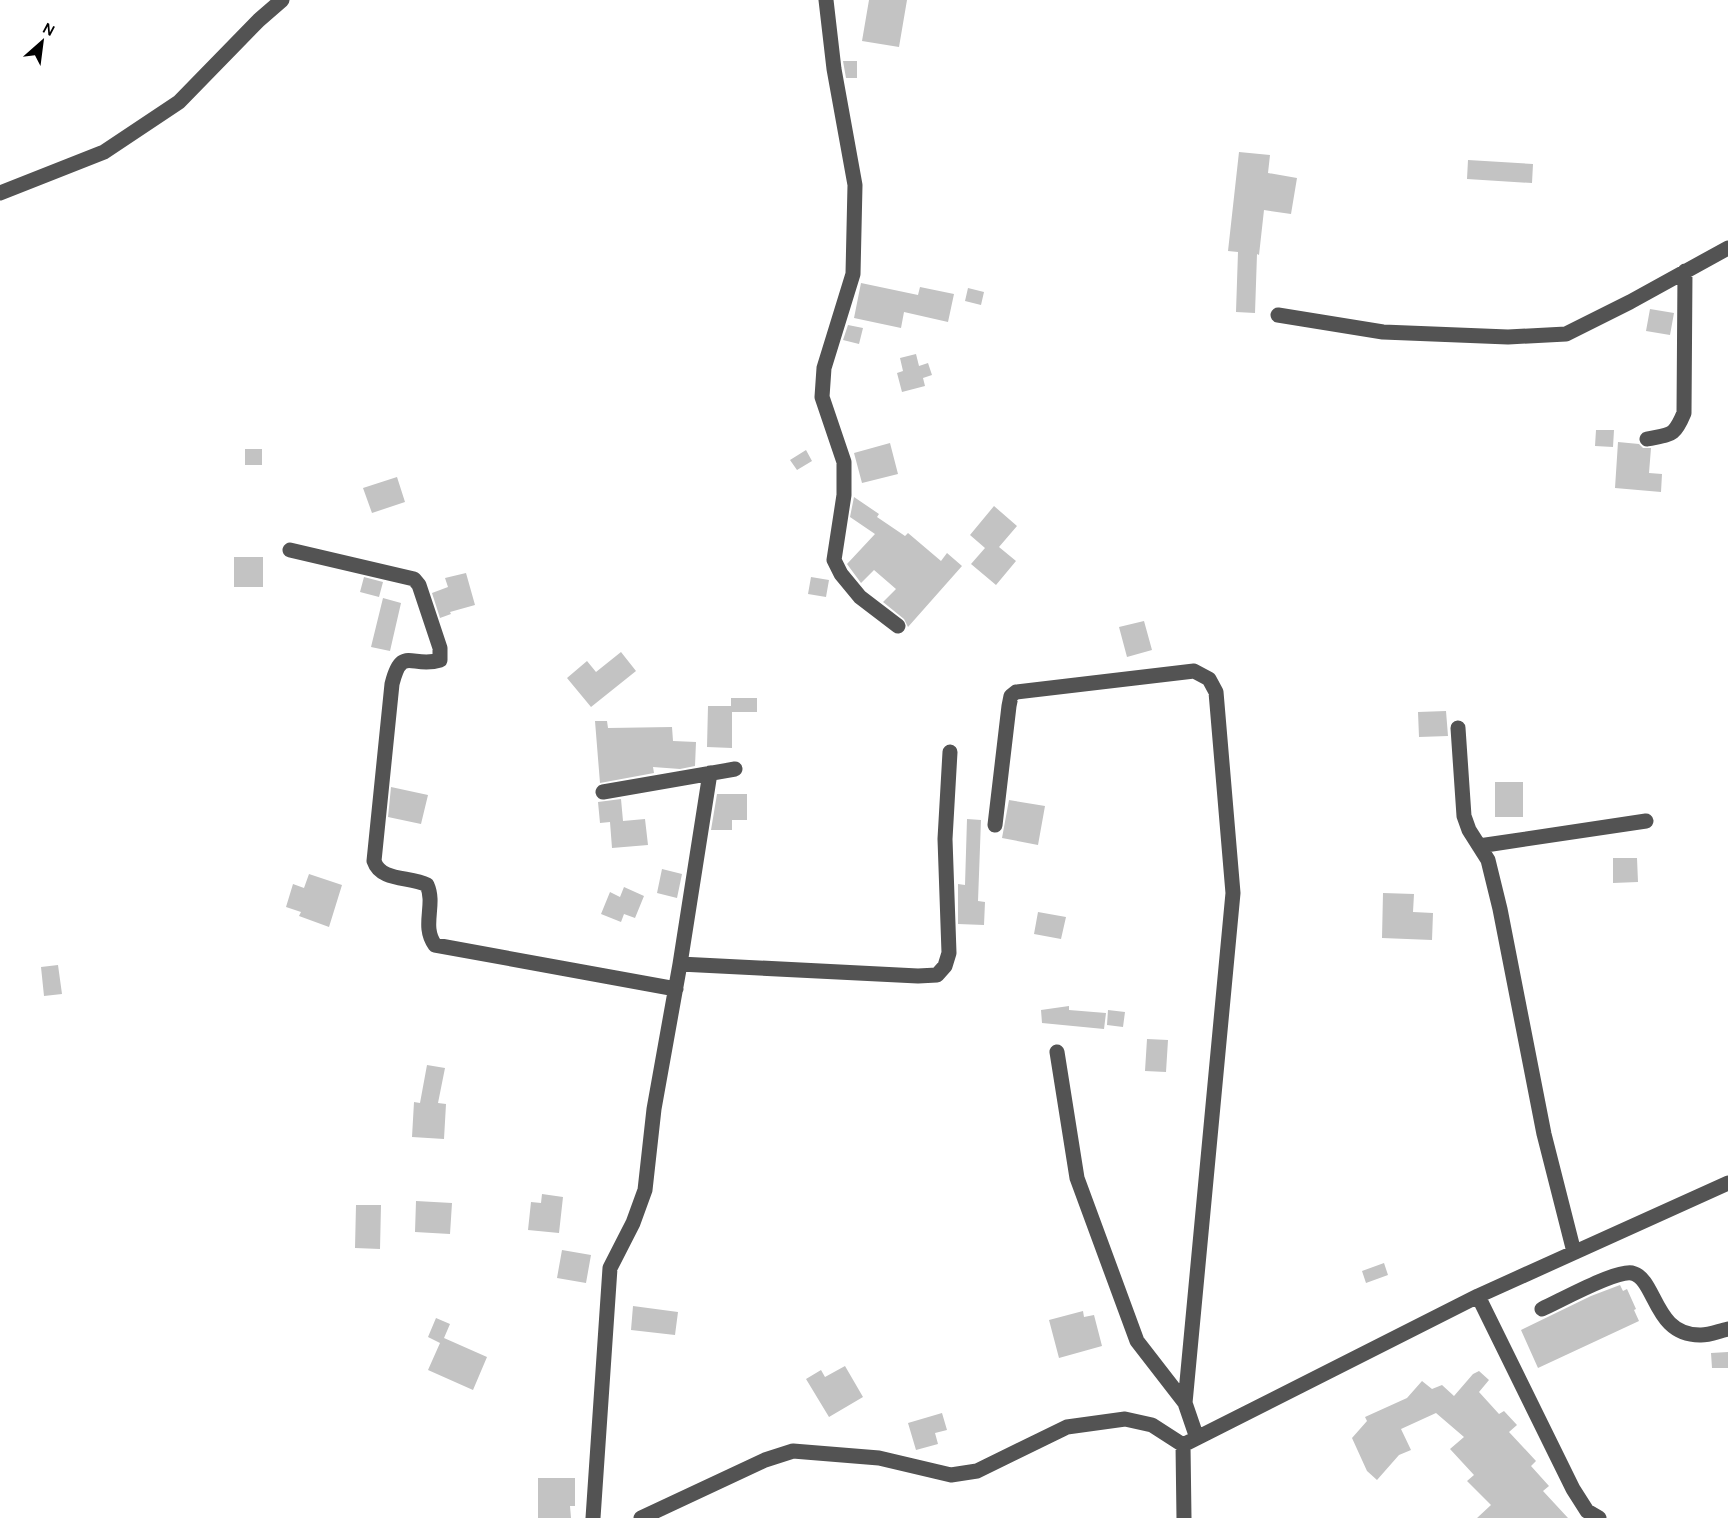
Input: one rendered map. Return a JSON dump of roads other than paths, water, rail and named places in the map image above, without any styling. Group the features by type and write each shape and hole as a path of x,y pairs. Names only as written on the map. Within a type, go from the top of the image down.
{"street":[{"path":"0,193 104,152 179,102 259,20 282,0"},
{"path":"826,0 834,69 855,185 853,274 824,368 822,397 844,462 844,495 834,560 841,574 861,597 898,626"},
{"path":"1278,315 1383,333 1508,338 1566,334 1728,248"},
{"path":"1647,440 1672,434 1684,413 1685,271"},
{"path":"290,550 414,579 419,585 440,648 440,660 427,663 404,660 395,670 374,861 380,872 420,881 427,885 430,892 428,927 430,938 435,945 676,989"},
{"path":"995,825 1009,706 1011,696 1016,692 1194,671 1209,679 1216,692 1233,893 1185,1402"},
{"path":"1458,728 1464,816 1469,830 1488,860 1500,909 1544,1134 1574,1252"},
{"path":"680,964 918,976 938,975 945,966 949,953 945,839 950,752"},
{"path":"603,792 735,769"},
{"path":"593,1518 610,1268 633,1223 645,1190 654,1109 676,989 710,773"},
{"path":"1479,846 1646,821"},
{"path":"1057,1052 1077,1178 1137,1341 1185,1402 1197,1438"},
{"path":"1183,1445 1478,1296 1728,1182"},
{"path":"1542,1309 1618,1274 1633,1273 1643,1280 1665,1320 1684,1332 1700,1335 1728,1329"},
{"path":"1478,1296 1573,1489 1587,1511 1599,1518"},
{"path":"641,1518 765,1460 793,1451 879,1458 951,1475 977,1471 1067,1427 1125,1419 1152,1425 1183,1445"},
{"path":"1183,1445 1184,1518"}]}
